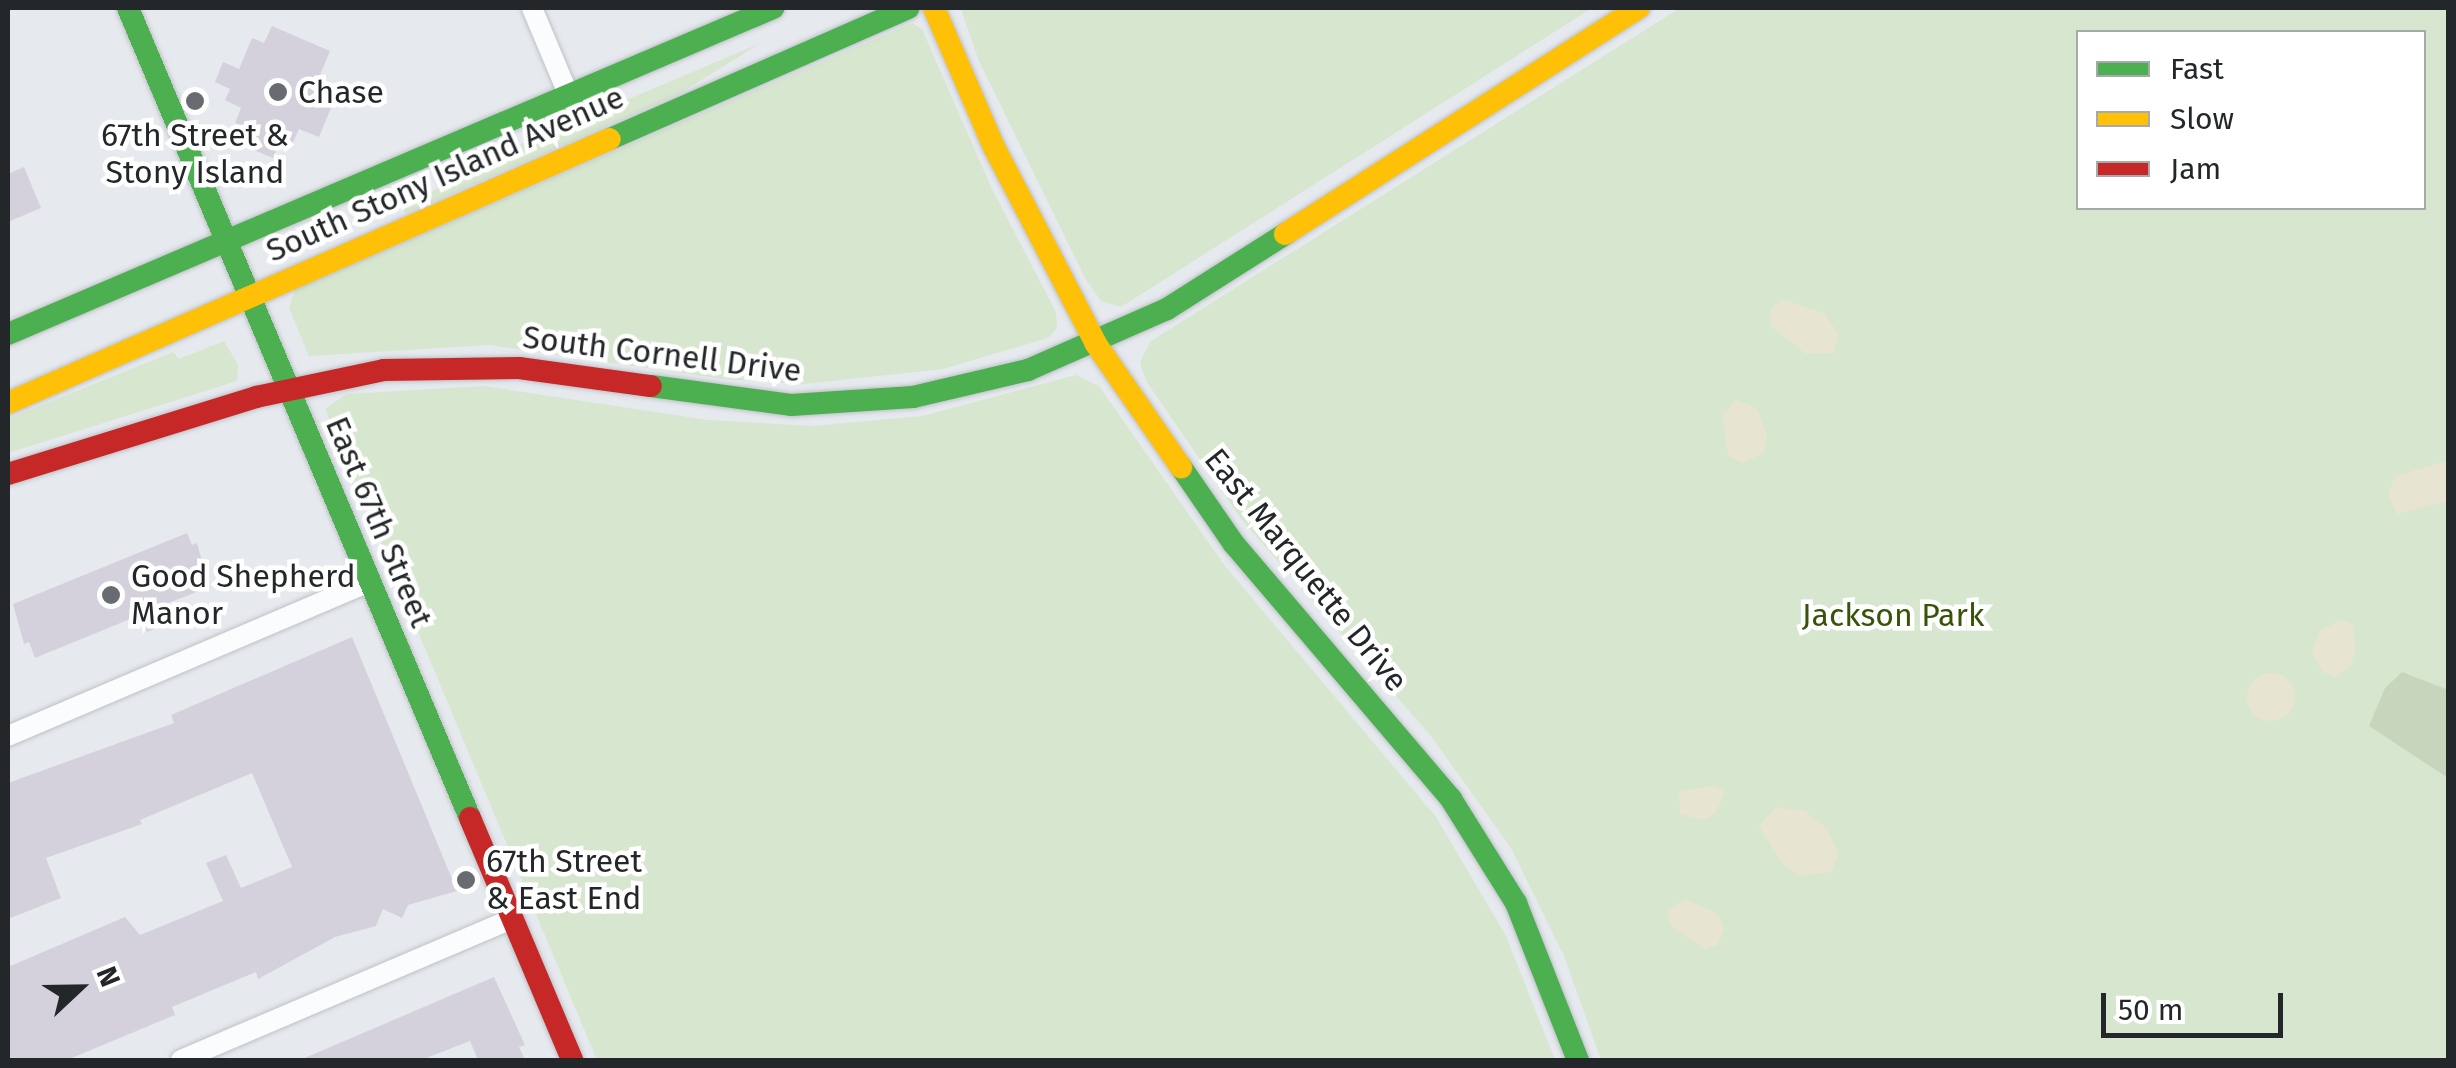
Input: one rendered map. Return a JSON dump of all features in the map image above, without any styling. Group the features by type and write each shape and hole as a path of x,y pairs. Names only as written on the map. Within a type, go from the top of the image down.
{"main road":[{"name":"East 67th Street","path":"128,8 572,1060"},
{"name":"South Stony Island Avenue","path":"8,334 773,8"},
{"name":"South Stony Island Avenue","path":"8,403 909,8"},
{"name":"East Marquette Drive","path":"934,8 994,147 1096,344 1234,544 1451,799 1516,903 1578,1060"},
{"name":"South Cornell Drive","path":"8,474 288,389 384,370 478,366 743,403 863,403 1012,374 1096,344 1182,300 1639,8"}],"street":[{"path":"532,8 569,96"},
{"path":"8,736 369,582"},
{"path":"182,1060 512,919"}],"green space":[{"path":"1592,8 1121,307 1101,301 1085,278 978,59 961,9"},
{"name":"Jackson Park","path":"1680,8 2448,8 2448,1060 1601,1060 1564,956 1511,848 1431,736 1241,519 1146,381 1140,362 1151,341"},
{"path":"912,23 922,29 992,189 1056,312 1057,328 1048,338 943,369 804,384 723,379 489,345 309,356 289,308 295,289"},
{"path":"761,43 679,94 405,214 403,208 494,156"},
{"path":"224,341 238,365 237,381 8,453 8,419 173,352 179,359"},
{"path":"1076,375 1099,386 1225,566 1436,817 1506,936 1555,1060 597,1060 325,409 346,394 484,386 708,420 813,426 922,416"},
{"path":"2402,672 2448,690 2448,778 2369,726 2385,688"}],"sand":[{"path":"1782,299 1825,314 1839,335 1834,353 1806,354 1771,326 1770,310"},
{"path":"1736,400 1757,408 1767,436 1763,453 1743,463 1728,455 1722,416"},
{"path":"2448,461 2448,501 2397,514 2388,495 2395,476"},
{"path":"2342,620 2353,625 2355,652 2350,667 2336,677 2323,672 2312,651 2320,631"},
{"path":"2271,673 2288,680 2295,697 2288,714 2271,721 2254,714 2247,697 2254,680"},
{"path":"1712,786 1725,790 1716,813 1704,820 1680,814 1679,792"},
{"path":"1776,807 1805,811 1826,828 1839,853 1831,872 1798,876 1781,862 1759,826"},
{"path":"1685,899 1718,914 1724,929 1717,945 1704,949 1670,925 1667,910"}],"building":[{"name":"Chase","path":"272,26 330,51 315,87 336,96 319,137 299,129 292,145 281,140 273,158 240,144 247,128 235,123 241,108 225,100 230,89 215,82 223,62 239,69 252,38 264,43"},
{"path":"24,167 41,208 8,222 8,174"},
{"name":"Good Shepherd Manor","path":"187,533 192,545 197,543 209,587 161,606 168,623 147,632 140,615 35,658 29,642 24,644 13,604"},
{"path":"352,637 457,891 408,905 402,918 383,909 376,926 335,937 258,979 256,972 172,1007 175,1015 67,1060 8,1060 8,967 125,917 140,935 223,901 206,863 226,855 241,888 292,867 252,773 140,820 142,824 46,858 61,898 8,919 8,783 174,723 171,715"},
{"path":"494,977 525,1045 519,1047 525,1060 478,1060 470,1041 424,1059 300,1060"}],"traffic: fast":[{"path":"128,8 470,818"},
{"path":"8,334 773,8"},
{"path":"610,139 909,8"},
{"path":"651,386 791,405 913,397 1028,370 1167,309 1285,234"},
{"path":"1181,467 1234,544 1451,799 1516,903 1578,1060"}],"traffic: slow":[{"path":"934,8 994,147 1096,344 1181,467"},
{"path":"1285,234 1639,8"},
{"path":"8,403 610,139"}],"traffic: jam":[{"path":"8,474 256,397 384,370 519,368 651,386"},
{"path":"470,818 572,1060"}],"place":[{"name":"Chase","path":"278,92"},
{"name":"67th Street & Stony Island","path":"195,101"},
{"name":"Good Shepherd Manor","path":"111,595"},
{"name":"67th Street & East End","path":"466,880"}]}
